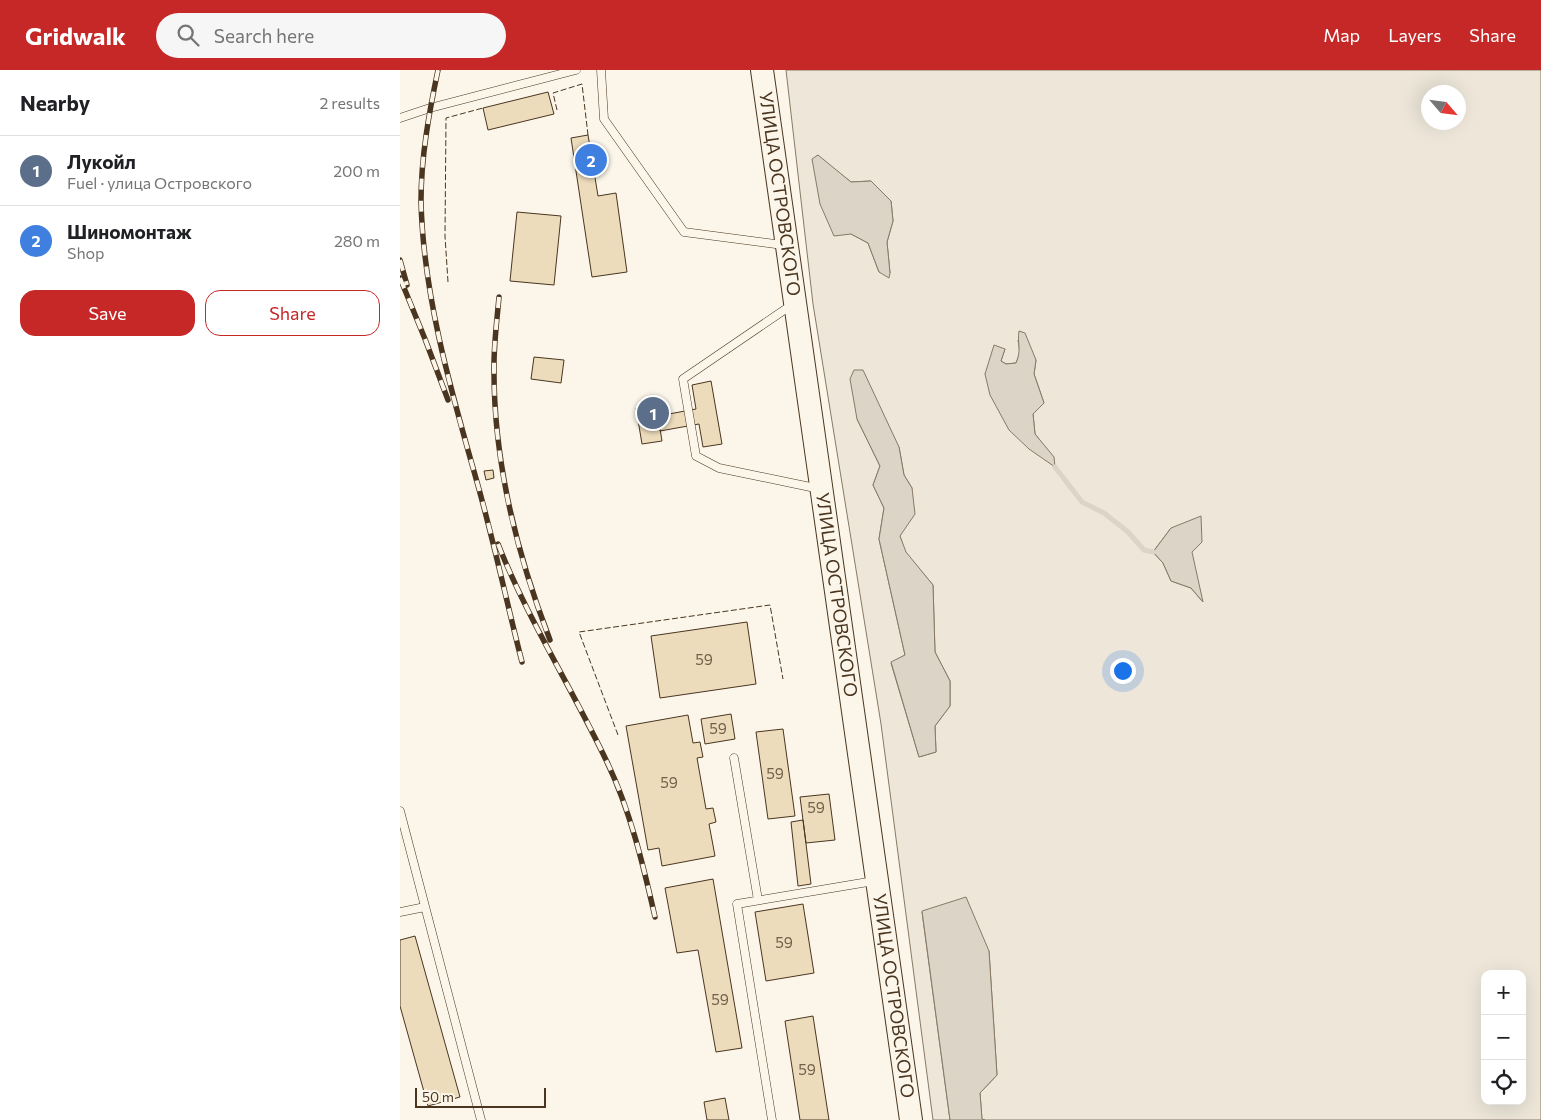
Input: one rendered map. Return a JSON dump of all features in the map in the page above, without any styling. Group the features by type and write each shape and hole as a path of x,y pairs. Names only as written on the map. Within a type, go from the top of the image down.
{"main road":[{"name":"УЛИЦА ОСТРОВСКОГО","path":"762,70 911,1120"}],"lane":[{"path":"400,118 430,108 576,70"},
{"path":"601,70 604,119 684,232 786,246"},
{"path":"794,303 682,379 696,456 719,468 821,490"},
{"path":"734,758 758,900"},
{"path":"400,811 481,1120"},
{"path":"772,1120 737,904 876,880"},
{"path":"400,912 425,907"}],"shaded area":[{"path":"786,70 1541,70 1541,1120 982,1120 980,1093 997,1075 989,951 922,912 950,1120 933,1120 881,724 813,304","holes":["817,155 851,182 871,181 891,201 893,221 887,242 890,273 879,272 868,243 851,234","1018,340 1036,360 1034,374 1044,403 1033,414 1035,434 1053,457 985,374 1005,349 1001,361 1006,364 1016,363 1020,353","857,419 899,447 904,475 912,488 900,536 905,552 933,585 935,652 950,681 950,706 935,726 936,752 919,757 891,663 905,655 879,539 884,508 873,485 880,466","1171,528 1202,601 1191,588 1171,581 1163,563 1153,552"]},
{"path":"818,155 851,182 871,181 891,201 893,221 887,242 889,278 879,272 868,243 851,234 834,236 820,204 812,159"},
{"path":"1019,331 1025,333 1036,360 1034,374 1044,403 1033,414 1035,434 1054,457 1055,467 1029,449 1009,430 990,395 985,374 994,345 1005,349 1001,361 1006,364 1016,363 1019,354"},
{"path":"854,370 863,370 899,447 904,475 912,488 915,514 900,536 906,552 933,585 935,652 950,681 950,706 935,726 936,752 919,757 891,662 905,655 879,539 884,508 873,485 880,466 857,419 850,379"},
{"path":"1201,516 1202,542 1192,552 1203,602 1191,588 1171,581 1163,563 1153,552 1171,528"},
{"path":"966,897 989,951 997,1075 980,1093 982,1119 985,1120 950,1120 922,911"}],"building":[{"path":"548,92 554,114 488,130 483,108"},
{"path":"588,135 598,196 616,193 627,272 592,277 571,138"},
{"path":"517,212 561,216 554,285 510,281"},
{"path":"534,357 564,360 561,383 531,379"},
{"path":"711,381 722,444 703,447 699,424 660,431 658,416 696,409 692,385"},
{"path":"656,405 662,441 642,444 636,408"},
{"path":"493,470 494,478 486,480 484,471"},
{"path":"747,622 756,684 660,698 651,636"},
{"path":"731,714 735,739 705,744 701,719"},
{"path":"688,715 693,743 700,742 703,757 697,758 706,809 713,808 716,822 709,824 715,856 662,866 659,848 648,850 626,726"},
{"path":"783,729 795,816 768,819 756,732"},
{"path":"829,794 835,840 806,843 800,797"},
{"path":"803,820 811,884 798,886 791,822"},
{"path":"713,879 742,1048 716,1052 698,950 677,953 665,888"},
{"path":"803,904 814,973 766,981 755,912"},
{"path":"415,936 460,1097 428,1106 400,1006 400,940"},
{"path":"813,1016 829,1120 800,1120 785,1021"},
{"path":"725,1098 729,1120 707,1120 704,1102"}],"waterway":[{"path":"1055,467 1082,502 1104,513 1128,532 1144,550 1153,552"}],"railway":[{"path":"438,70 426,135 421,185 423,236 427,270 432,305 447,374 488,522 522,662"},
{"path":"400,260 407,285"},
{"path":"400,278 448,400"},
{"path":"499,297 494,365 495,400 502,471 517,539 550,640"},
{"path":"498,544 536,627 607,762 623,799 646,877 655,917"}],"fence":[{"path":"557,110 553,93 582,84 588,135"},
{"path":"448,282 445,236 446,118 483,108"},
{"path":"618,735 579,632 770,605 783,679"}],"place":[{"name":"Шиномонтаж","path":"591,160"},
{"name":"Лукойл","path":"653,413"}]}
